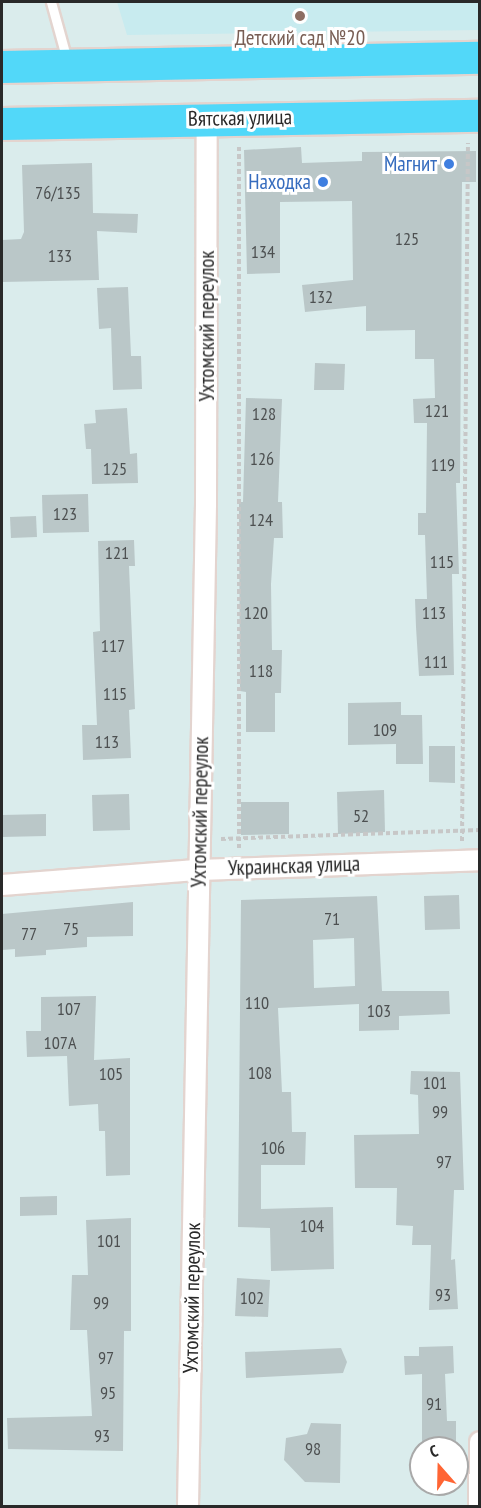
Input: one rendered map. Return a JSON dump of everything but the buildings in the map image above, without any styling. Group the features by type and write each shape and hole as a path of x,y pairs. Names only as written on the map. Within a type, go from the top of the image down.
{"main road":[{"path":"2,67 480,58"},
{"name":"Вятская улица","path":"2,124 207,118 474,127"}],"street":[{"name":"Ухтомский переулок","path":"188,1506 206,504 207,118"},
{"name":"Украинская улица","path":"2,885 199,870 471,860"},
{"path":"479,1506 480,1442"}],"lane":[{"path":"51,2 69,65"}],"path":[{"path":"471,860 462,830 474,127"},
{"path":"239,144 240,868"},
{"path":"200,839 480,830"}],"shaded area":[{"name":"Детский сад №20","path":"117,2 479,2 479,30 127,35"}],"place":[{"name":"Детский сад №20","path":"300,16"},
{"name":"Магнит","path":"449,164"},
{"name":"Находка","path":"323,182"}]}
